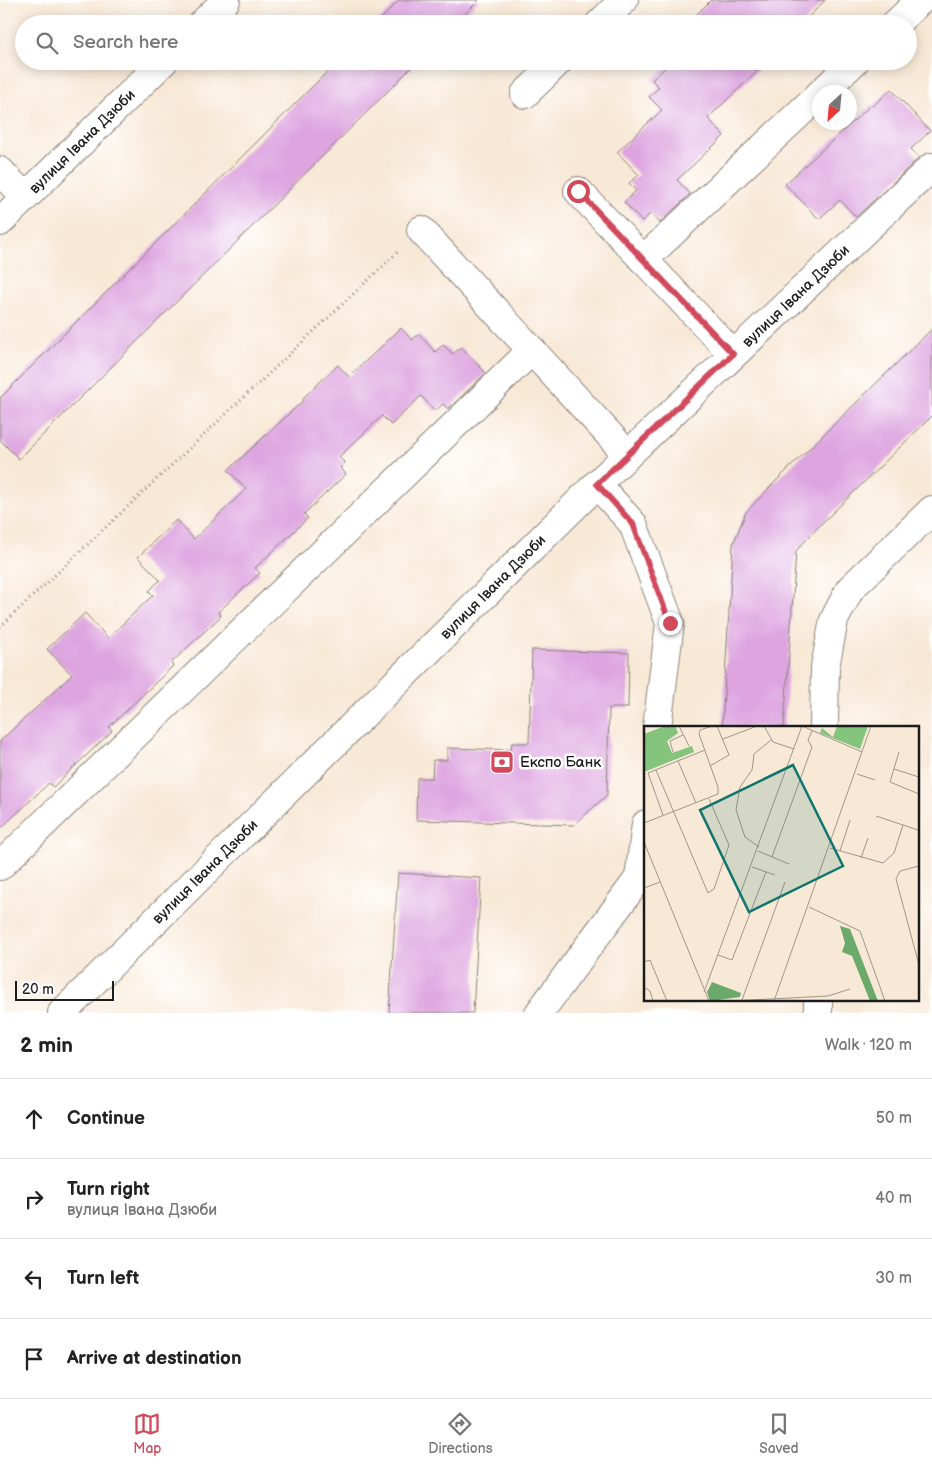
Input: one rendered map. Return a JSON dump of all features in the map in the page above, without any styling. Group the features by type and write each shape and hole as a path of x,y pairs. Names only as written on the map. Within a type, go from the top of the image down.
{"street":[{"path":"211,15 226,0"},
{"path":"608,15 624,0"},
{"path":"905,15 921,0"},
{"name":"вулиця Івана Дзюби","path":"0,222 155,70"},
{"path":"525,94 550,70"},
{"path":"830,85 846,70"},
{"path":"643,260 812,102"},
{"name":"вулиця Івана Дзюби","path":"62,1013 597,484 932,167"},
{"path":"0,170 25,197"},
{"path":"578,191 733,354"},
{"path":"421,230 628,455"},
{"path":"0,866 532,350"},
{"path":"597,484 633,524 670,623 657,726"},
{"path":"824,726 825,667 834,620 850,589 932,510"},
{"path":"539,1013 639,878 644,839"}],"path":[{"path":"0,627 421,230"}],"building":[{"path":"399,0 479,0 464,15 385,15"},
{"path":"711,0 825,0 811,15 697,14"},
{"path":"329,70 409,70 19,459 0,440 0,398"},
{"path":"663,70 759,70 708,118 724,136 677,180 690,194 660,223 651,213 642,222 624,202 636,191 629,183 639,175 617,152 662,110 649,97 659,87 652,80"},
{"path":"891,89 930,131 911,149 919,158 856,217 840,200 819,219 785,184 844,130 857,130 857,118 871,105 873,106"},
{"path":"401,328 412,340 419,334 435,352 443,345 453,354 461,347 486,373 448,409 443,404 435,411 421,396 391,425 382,416 339,457 345,463 340,468 346,474 304,514 308,518 255,568 260,573 218,612 221,616 171,663 173,666 109,727 112,731 53,787 49,783 0,829 0,741 72,675 47,649 85,613 108,638 153,595 149,591 160,580 138,557 176,520 194,539 246,489 228,470 304,400 303,398 338,365 349,377"},
{"path":"932,329 932,416 821,524 796,551 784,726 722,726 733,544 746,512"},
{"path":"532,650 629,653 628,708 609,708 607,795 574,825 416,820 417,778 432,778 433,760 447,760 447,748 511,750 512,743 529,743"},
{"path":"398,873 481,878 473,1013 389,1013"}],"place":[{"name":"Експо Банк","path":"502,762"}],"route":[{"path":"578,191 733,354 597,484 633,524 670,623"}]}
